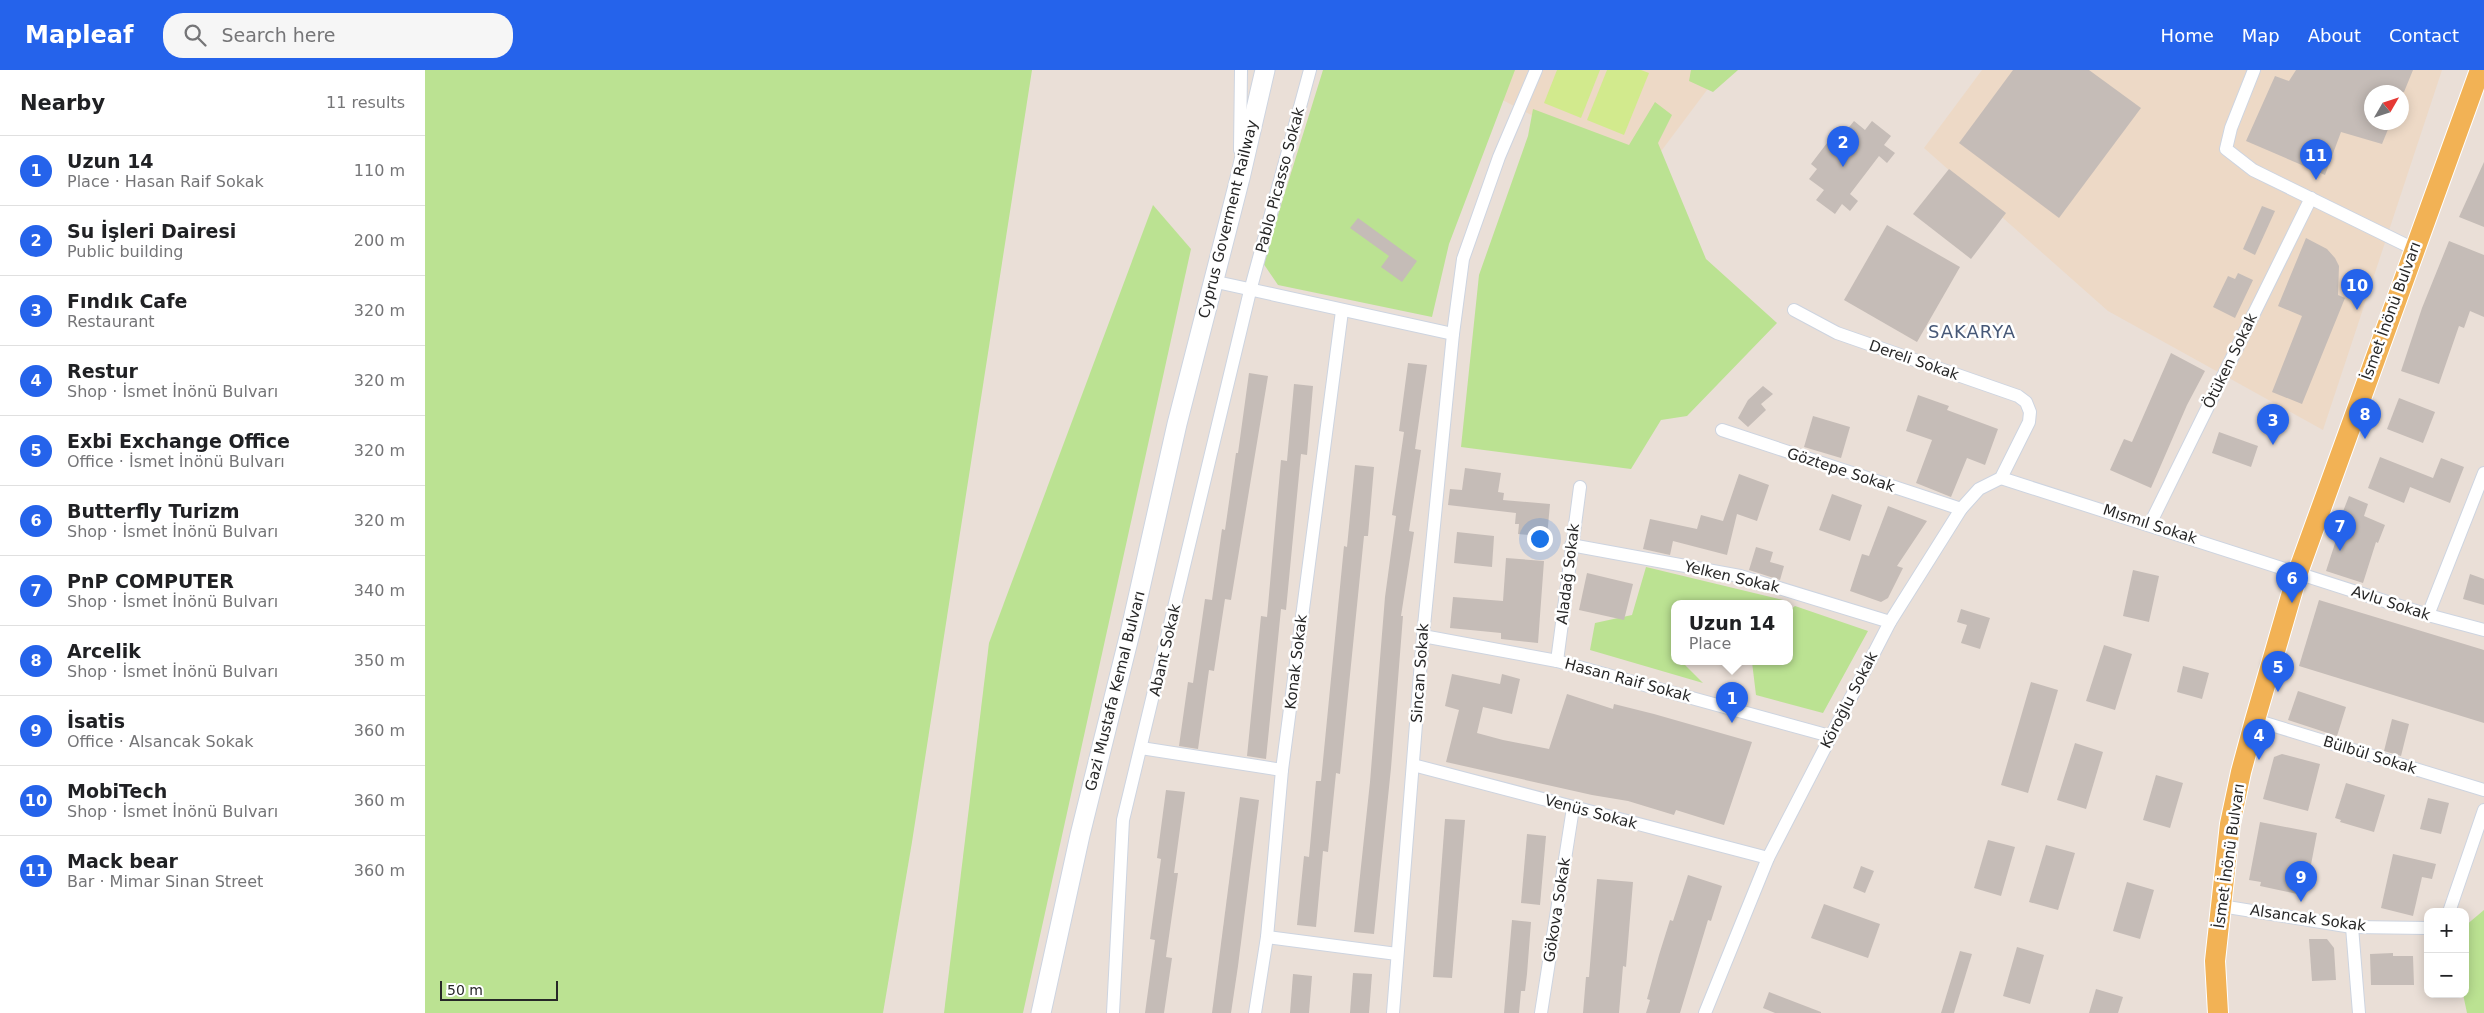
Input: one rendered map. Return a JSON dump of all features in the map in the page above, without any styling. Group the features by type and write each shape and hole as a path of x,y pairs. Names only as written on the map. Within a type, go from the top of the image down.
{"main road":[{"name":"Cyprus Goverment Railway","path":"1190,368 1240,178 1265,70"},
{"name":"İsmet İnönü Bulvarı","path":"2467,107 2473,70"},
{"name":"İsmet İnönü Bulvarı","path":"2218,1013 2215,961 2230,824 2255,720 2298,572 2413,249 2480,70"},
{"name":"Gazi Mustafa Kemal Bulvarı","path":"1041,1013 1080,835 1130,634 1190,368"}],"street":[{"path":"1240,178 1241,70"},
{"name":"Pablo Picasso Sokak","path":"1249,291 1310,70"},
{"name":"Sincan Sokak","path":"1393,1013 1423,636 1453,334 1463,259 1477,213 1536,70"},
{"path":"2254,70 2231,128 2226,149 2253,170 2413,249"},
{"name":"Ötüken Sokak","path":"2150,524 2311,198"},
{"path":"1212,281 1249,291 1453,334"},
{"name":"Abant Sokak","path":"1113,1013 1123,820 1249,291"},
{"name":"Dereli Sokak","path":"1794,310 1837,333 2018,396 2026,402 2030,412 2029,422 2001,478"},
{"name":"Konak Sokak","path":"1255,1013 1267,937 1282,770 1342,311"},
{"name":"Göztepe Sokak","path":"1722,430 1961,509"},
{"path":"2428,616 2484,473"},
{"name":"Mısmıl Sokak","path":"2001,478 2298,572"},
{"name":"Köroğlu Sokak","path":"1705,1013 1768,858 1890,622 1961,509 1979,489 2001,478"},
{"name":"Aladağ Sokak","path":"1557,661 1580,487"},
{"name":"Yelken Sokak","path":"1571,545 1740,576 1890,622"},
{"name":"Avlu Sokak","path":"2298,572 2428,616 2484,630"},
{"name":"Hasan Raif Sokak","path":"1423,636 1557,661 1830,736"},
{"name":"Bülbül Sokak","path":"2255,720 2484,790"},
{"path":"1141,748 1282,770"},
{"name":"Venüs Sokak","path":"1413,765 1768,858"},
{"name":"Gökova Sokak","path":"1541,1013 1573,808"},
{"path":"2450,908 2484,810"},
{"name":"Alsancak Sokak","path":"2221,906 2352,927 2424,928"},
{"path":"2352,927 2359,1013"},
{"path":"1267,937 1397,954"}],"shaded area":[{"path":"1445,70 1722,70 1644,174"},
{"path":"1982,70 2442,70 2323,430 2108,311 1924,148"}],"green space":[{"path":"425,70 1032,70 912,842 883,1013 425,1013"},
{"path":"1323,70 1515,70 1449,244 1432,317 1278,285 1263,263"},
{"path":"1557,70 1600,70 1581,118 1544,103"},
{"path":"1607,70 1641,70 1649,73 1624,135 1587,120"},
{"path":"1691,70 1738,70 1713,92 1689,81"},
{"path":"1655,102 1672,115 1658,143 1706,259 1777,323 1687,416 1661,420 1631,469 1461,447 1479,275 1528,136 1533,109 1629,145"},
{"path":"1153,205 1191,249 1023,1013 944,1013 989,643"},
{"path":"1646,567 1783,600 1671,600 1671,665 1685,665 1703,683 1590,650 1595,623 1632,615"},
{"path":"1795,606 1868,631 1823,713 1756,695 1752,665 1793,665 1793,608"},
{"path":"2484,910 2484,1013 2467,1013 2464,998 2469,998 2469,923"}],"building":[{"path":"2013,70 2089,70 2141,108 2059,218 1959,143"},
{"path":"2296,70 2413,70 2407,85 2364,85 2364,130 2388,130 2382,144 2341,132 2325,175 2246,141 2275,76 2289,81"},
{"path":"1854,121 1865,130 1872,121 1891,136 1884,145 1895,153 1887,163 1879,156 1850,194 1858,201 1850,211 1842,204 1835,214 1816,200 1824,190 1809,179 1817,169 1811,164 1840,126 1846,131"},
{"path":"2484,162 2484,227 2459,217"},
{"path":"1949,169 2006,213 1971,259 1913,214"},
{"path":"2262,206 2275,211 2255,255 2243,249"},
{"path":"1358,218 1417,261 1402,282 1381,267 1389,256 1350,228"},
{"path":"1887,225 1960,267 1917,342 1844,300"},
{"path":"2306,238 2327,249 2335,258 2339,266 2338,295 2345,298 2302,404 2272,392 2302,316 2278,306"},
{"path":"2449,241 2484,255 2484,317 2470,311 2464,328 2459,326 2439,384 2401,371 2422,308"},
{"path":"2238,273 2253,280 2235,318 2213,307 2228,276 2235,279"},
{"path":"2171,353 2205,371 2187,405 2151,488 2110,470 2124,439 2132,442"},
{"path":"1408,363 1427,365 1415,449 1421,450 1409,531 1414,532 1401,616 1403,616 1391,768 1374,934 1354,932 1370,782 1385,597 1396,516 1392,515 1404,432 1399,431"},
{"path":"1249,373 1268,376 1231,600 1225,599 1214,671 1209,670 1198,749 1179,746 1188,682 1193,683 1205,599 1212,600 1222,529 1225,530 1236,453 1238,453"},
{"path":"1294,384 1313,386 1307,455 1301,454 1286,610 1281,609 1266,759 1247,756 1261,616 1267,617 1281,460 1287,461"},
{"path":"1763,386 1773,394 1761,404 1766,410 1748,427 1738,418 1748,400"},
{"path":"1918,395 1949,406 1947,410 1998,429 1985,465 1967,458 1951,497 1916,483 1932,440 1906,431"},
{"path":"2399,398 2435,412 2423,443 2387,429"},
{"path":"1813,416 1850,427 1841,458 1804,447"},
{"path":"2219,432 2258,446 2251,467 2212,453"},
{"path":"2380,457 2433,478 2441,458 2464,467 2450,503 2410,487 2404,503 2368,488"},
{"path":"1355,465 1374,467 1368,536 1364,536 1340,774 1336,773 1328,852 1323,851 1316,927 1297,925 1304,856 1309,857 1316,781 1321,781 1344,546 1347,547"},
{"path":"1465,468 1501,473 1498,492 1504,493 1503,500 1550,504 1547,537 1518,534 1519,524 1515,524 1516,513 1448,505 1450,489 1462,490"},
{"path":"1739,474 1769,485 1757,521 1737,514 1727,555 1673,541 1670,555 1643,549 1650,519 1697,529 1701,515 1723,521"},
{"path":"1832,494 1862,505 1850,541 1819,530"},
{"path":"2349,496 2368,504 2364,516 2385,525 2378,543 2376,542 2363,583 2326,571 2340,528 2337,527"},
{"path":"1888,506 1927,521 1897,566 1903,568 1888,598 1881,602 1850,591 1862,554 1869,556"},
{"path":"1457,532 1494,536 1492,567 1454,563"},
{"path":"1756,547 1773,552 1770,562 1784,566 1780,580 1749,570"},
{"path":"1506,558 1544,561 1538,643 1501,639 1501,633 1450,628 1453,597 1503,601"},
{"path":"2133,570 2159,576 2149,622 2123,616"},
{"path":"1587,573 1633,584 1624,620 1579,610"},
{"path":"2470,574 2484,579 2484,605 2463,599"},
{"path":"2319,600 2484,650 2484,723 2299,666"},
{"path":"1961,609 1990,618 1980,649 1961,643 1967,625 1957,622"},
{"path":"2104,645 2132,654 2115,710 2086,701"},
{"path":"2183,666 2209,673 2202,699 2177,692"},
{"path":"1452,674 1500,684 1502,674 1520,679 1512,714 1483,707 1477,733 1503,740 1549,749 1567,694 1613,709 1614,704 1752,742 1724,825 1676,810 1674,815 1628,801 1592,795 1446,762 1459,710 1445,706"},
{"path":"2031,682 2058,690 2028,793 2001,785"},
{"path":"2298,691 2346,707 2337,736 2288,720"},
{"path":"2392,719 2409,724 2401,756 2384,751"},
{"path":"2075,743 2103,752 2086,809 2057,800"},
{"path":"2282,754 2320,764 2308,811 2263,799 2274,757"},
{"path":"2156,775 2183,783 2170,828 2143,820"},
{"path":"2346,783 2385,795 2374,832 2340,822 2341,820 2335,818"},
{"path":"1166,790 1185,792 1174,873 1178,873 1166,957 1172,958 1164,1013 1145,1013 1155,940 1150,939 1161,859 1157,858"},
{"path":"1240,797 1259,800 1238,966 1231,1013 1212,1013"},
{"path":"2428,798 2449,803 2441,834 2420,829"},
{"path":"1445,819 1465,820 1452,978 1433,977"},
{"path":"2260,822 2317,833 2306,891 2298,889 2297,894 2260,886 2261,882 2249,880"},
{"path":"1527,834 1546,836 1540,905 1521,903"},
{"path":"1988,840 2015,847 2001,896 1974,888"},
{"path":"2046,845 2075,853 2058,910 2029,902"},
{"path":"2393,854 2436,864 2432,879 2422,877 2413,916 2381,908"},
{"path":"1861,866 1874,871 1865,893 1853,888"},
{"path":"1688,875 1722,886 1711,921 1708,920 1680,1013 1646,1013 1650,1000 1647,999 1659,955 1670,920 1673,921"},
{"path":"1597,879 1633,882 1626,967 1623,966 1619,1013 1583,1013 1586,977 1589,977"},
{"path":"2127,882 2154,890 2140,939 2113,931"},
{"path":"1824,904 1880,924 1868,958 1811,938"},
{"path":"1512,920 1531,922 1527,974 1525,991 1521,991 1519,1013 1504,1013"},
{"path":"2309,939 2327,939 2334,948 2336,980 2312,981"},
{"path":"2017,947 2044,955 2030,1004 2003,996"},
{"path":"1960,951 1972,954 1954,1013 1941,1013"},
{"path":"2393,953 2393,956 2413,956 2414,985 2371,985 2370,954"},
{"path":"1353,973 1372,974 1369,1013 1350,1013"},
{"path":"1293,974 1312,976 1309,1013 1290,1013"},
{"path":"2096,989 2123,997 2118,1013 2089,1013"},
{"path":"1769,992 1821,1013 1775,1013 1763,1008"}],"place":[{"name":"Su İşleri Dairesi","path":"1843,167"},
{"name":"Mack bear","path":"2316,180"},
{"name":"MobiTech","path":"2357,310"},
{"name":"Arcelik","path":"2365,439"},
{"name":"Fındık Cafe","path":"2273,445"},
{"name":"PnP COMPUTER","path":"2340,551"},
{"name":"Butterfly Turizm","path":"2292,603"},
{"name":"Exbi Exchange Office","path":"2278,692"},
{"name":"Uzun 14","path":"1732,723"},
{"name":"Restur","path":"2259,760"},
{"name":"İsatis","path":"2301,902"}],"district":[{"name":"SAKARYA","path":"1972,332"}]}
